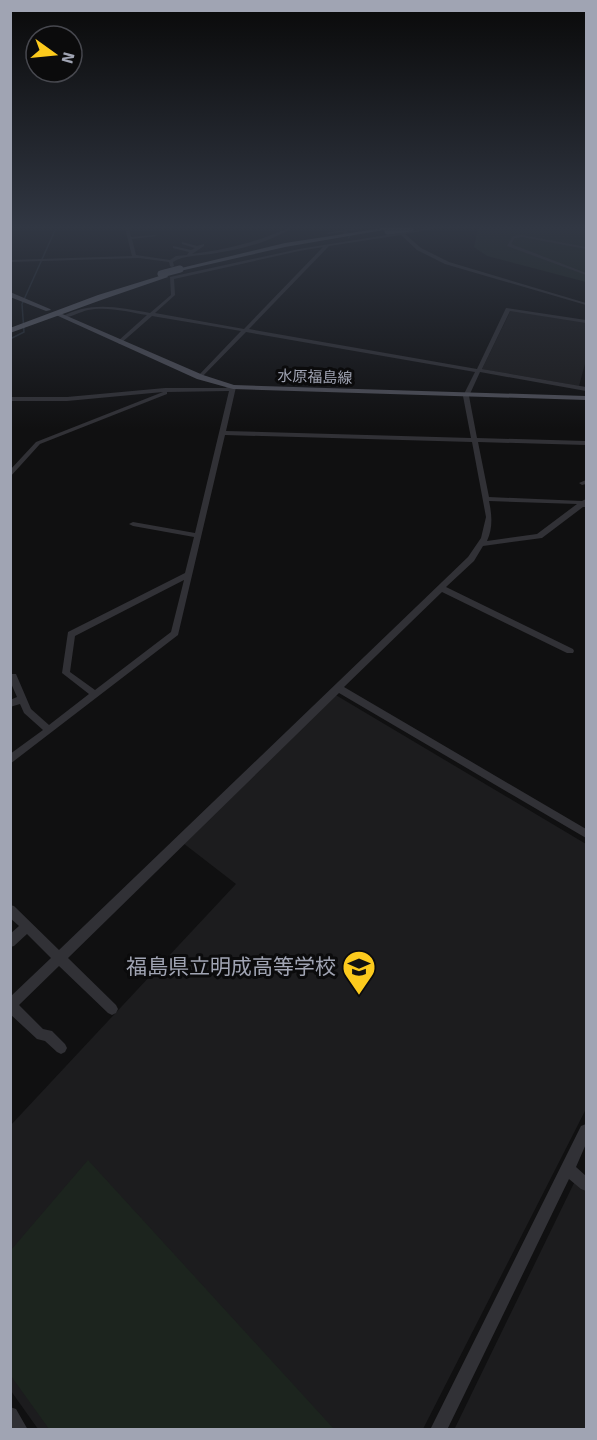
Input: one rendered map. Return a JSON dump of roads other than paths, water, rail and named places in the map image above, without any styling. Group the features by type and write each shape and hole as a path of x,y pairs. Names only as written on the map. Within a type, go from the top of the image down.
{"highway":[{"path":"10,331 47,313 107,295"},
{"path":"10,326 21,324"}],"main road":[{"path":"13,295 47,313"},
{"name":"水原福島線","path":"60,316 200,377 233,387 586,398"}],"street":[{"path":"120,342 173,295"},
{"path":"200,377 280,295"},
{"path":"556,295 586,304"},
{"path":"60,316 89,308 114,308 586,389"},
{"path":"61,1048 48,1035 41,1035 11,1006 441,588 482,544 489,525 487,499 466,396 508,309 586,321"},
{"path":"10,399 95,397 172,390 226,390 233,387"},
{"path":"10,760 175,633 233,387"},
{"path":"10,475 38,443 172,390"},
{"path":"221,433 586,443"},
{"path":"487,499 585,504"},
{"path":"482,544 539,536 585,504"},
{"path":"133,524 198,536"},
{"path":"95,694 66,673 70,634 189,574"},
{"path":"441,588 570,651"},
{"path":"13,676 33,718 49,730"},
{"path":"339,688 586,834"},
{"path":"10,704 22,699"},
{"path":"10,910 112,1009"},
{"path":"10,942 27,926"},
{"path":"438,1430 586,1131"},
{"path":"568,1169 586,1184"},
{"path":"10,1416 20,1430"}],"waterway":[{"path":"10,339 24,332 22,304 26,295"}],"place":[{"name":"福島県立明成高等学校","path":"359,996"}]}
